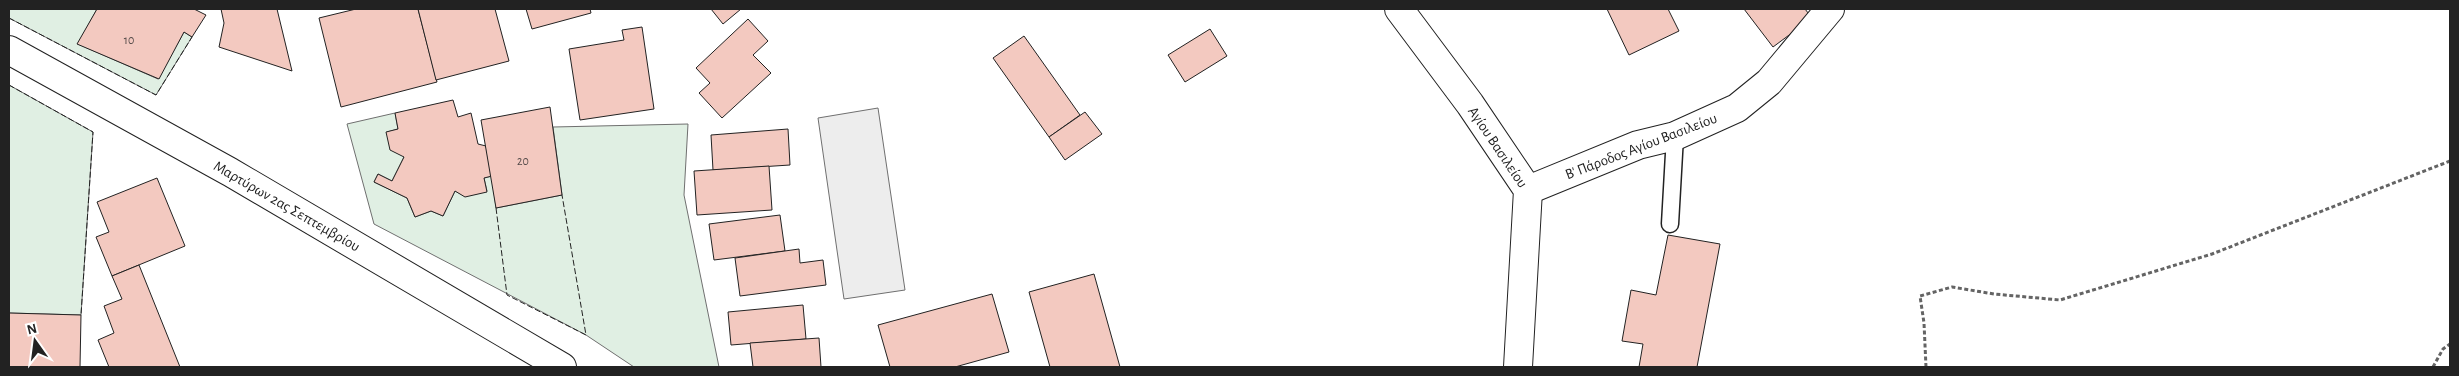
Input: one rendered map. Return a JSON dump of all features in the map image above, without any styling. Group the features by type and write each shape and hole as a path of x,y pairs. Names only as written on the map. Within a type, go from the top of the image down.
{"street":[{"name":"Αγίου Βασιλείου","path":"1399,9 1470,104 1528,190 1518,367"},
{"name":"Β' Πάροδος Αγίου Βασιλείου","path":"1528,190 1638,145 1675,136 1737,108 1769,82 1830,9"},
{"name":"Μαρτύρων 2ας Σεπτεμβρίου","path":"9,50 230,172 562,367"}],"lane":[{"path":"1670,224 1675,136"}],"path":[{"path":"1926,367 1924,323 1920,296 1952,286 1994,294 2060,300 2212,254 2450,161"},
{"path":"2433,367 2443,349 2450,344"}],"green space":[{"path":"9,9 97,9 78,44 158,79 184,32 192,37 156,95 9,18"},
{"path":"9,85 93,132 81,315 9,313"},
{"path":"395,113 398,129 387,132 404,157 392,181 378,174 374,182 407,198 415,217 431,211 443,216 455,191 465,196 487,191 484,178 492,176 496,208 562,195 553,127 688,124 684,195 719,367 634,367 586,335 374,224 347,124"}],"shaded area":[{"path":"878,108 905,290 844,299 818,118"}],"building":[{"path":"97,9 194,9 206,15 192,37 184,32 159,79 77,44"},
{"path":"221,9 277,9 292,71 219,47 224,23"},
{"path":"356,9 418,9 437,82 341,107 319,18"},
{"path":"418,9 495,9 509,61 436,80"},
{"path":"526,9 590,9 591,13 532,29"},
{"path":"711,9 741,9 723,24"},
{"path":"1607,9 1668,9 1679,31 1629,55"},
{"path":"1744,9 1805,9 1812,18 1773,47"},
{"path":"748,19 768,41 753,55 771,73 722,118 699,93 710,83 696,68"},
{"path":"642,27 654,109 580,120 569,49 624,40 622,30"},
{"path":"1210,29 1227,56 1185,82 1168,55"},
{"path":"1024,36 1080,115 1049,137 993,58"},
{"path":"453,100 458,117 471,113 478,144 486,146 492,176 484,178 487,192 465,197 455,191 443,216 431,211 415,217 407,198 374,182 378,174 392,181 404,157 390,150 386,132 398,129 395,113"},
{"path":"550,107 562,195 496,208 481,120"},
{"path":"1085,112 1102,134 1065,160 1049,137"},
{"path":"788,129 790,165 713,170 711,135"},
{"path":"769,166 772,210 697,215 694,171"},
{"path":"157,178 185,246 112,276 96,237 109,232 97,202"},
{"path":"780,215 785,251 714,260 709,224"},
{"path":"1668,235 1720,244 1697,367 1639,367 1643,344 1622,341 1631,290 1656,295"},
{"path":"799,249 800,263 823,260 826,285 740,296 735,258"},
{"path":"139,265 180,367 109,367 98,340 114,333 104,306 122,299 112,276"},
{"path":"1094,274 1120,367 1050,367 1029,292"},
{"path":"992,294 1009,352 955,367 890,367 878,325"},
{"path":"803,305 806,339 731,345 728,312"},
{"path":"9,313 81,315 80,367 9,367"},
{"path":"819,338 821,367 753,367 750,343"}],"fence":[{"path":"9,18 156,95 192,37"},
{"path":"9,85 93,132 81,315"},
{"path":"496,208 507,295 586,335 562,195"}]}
